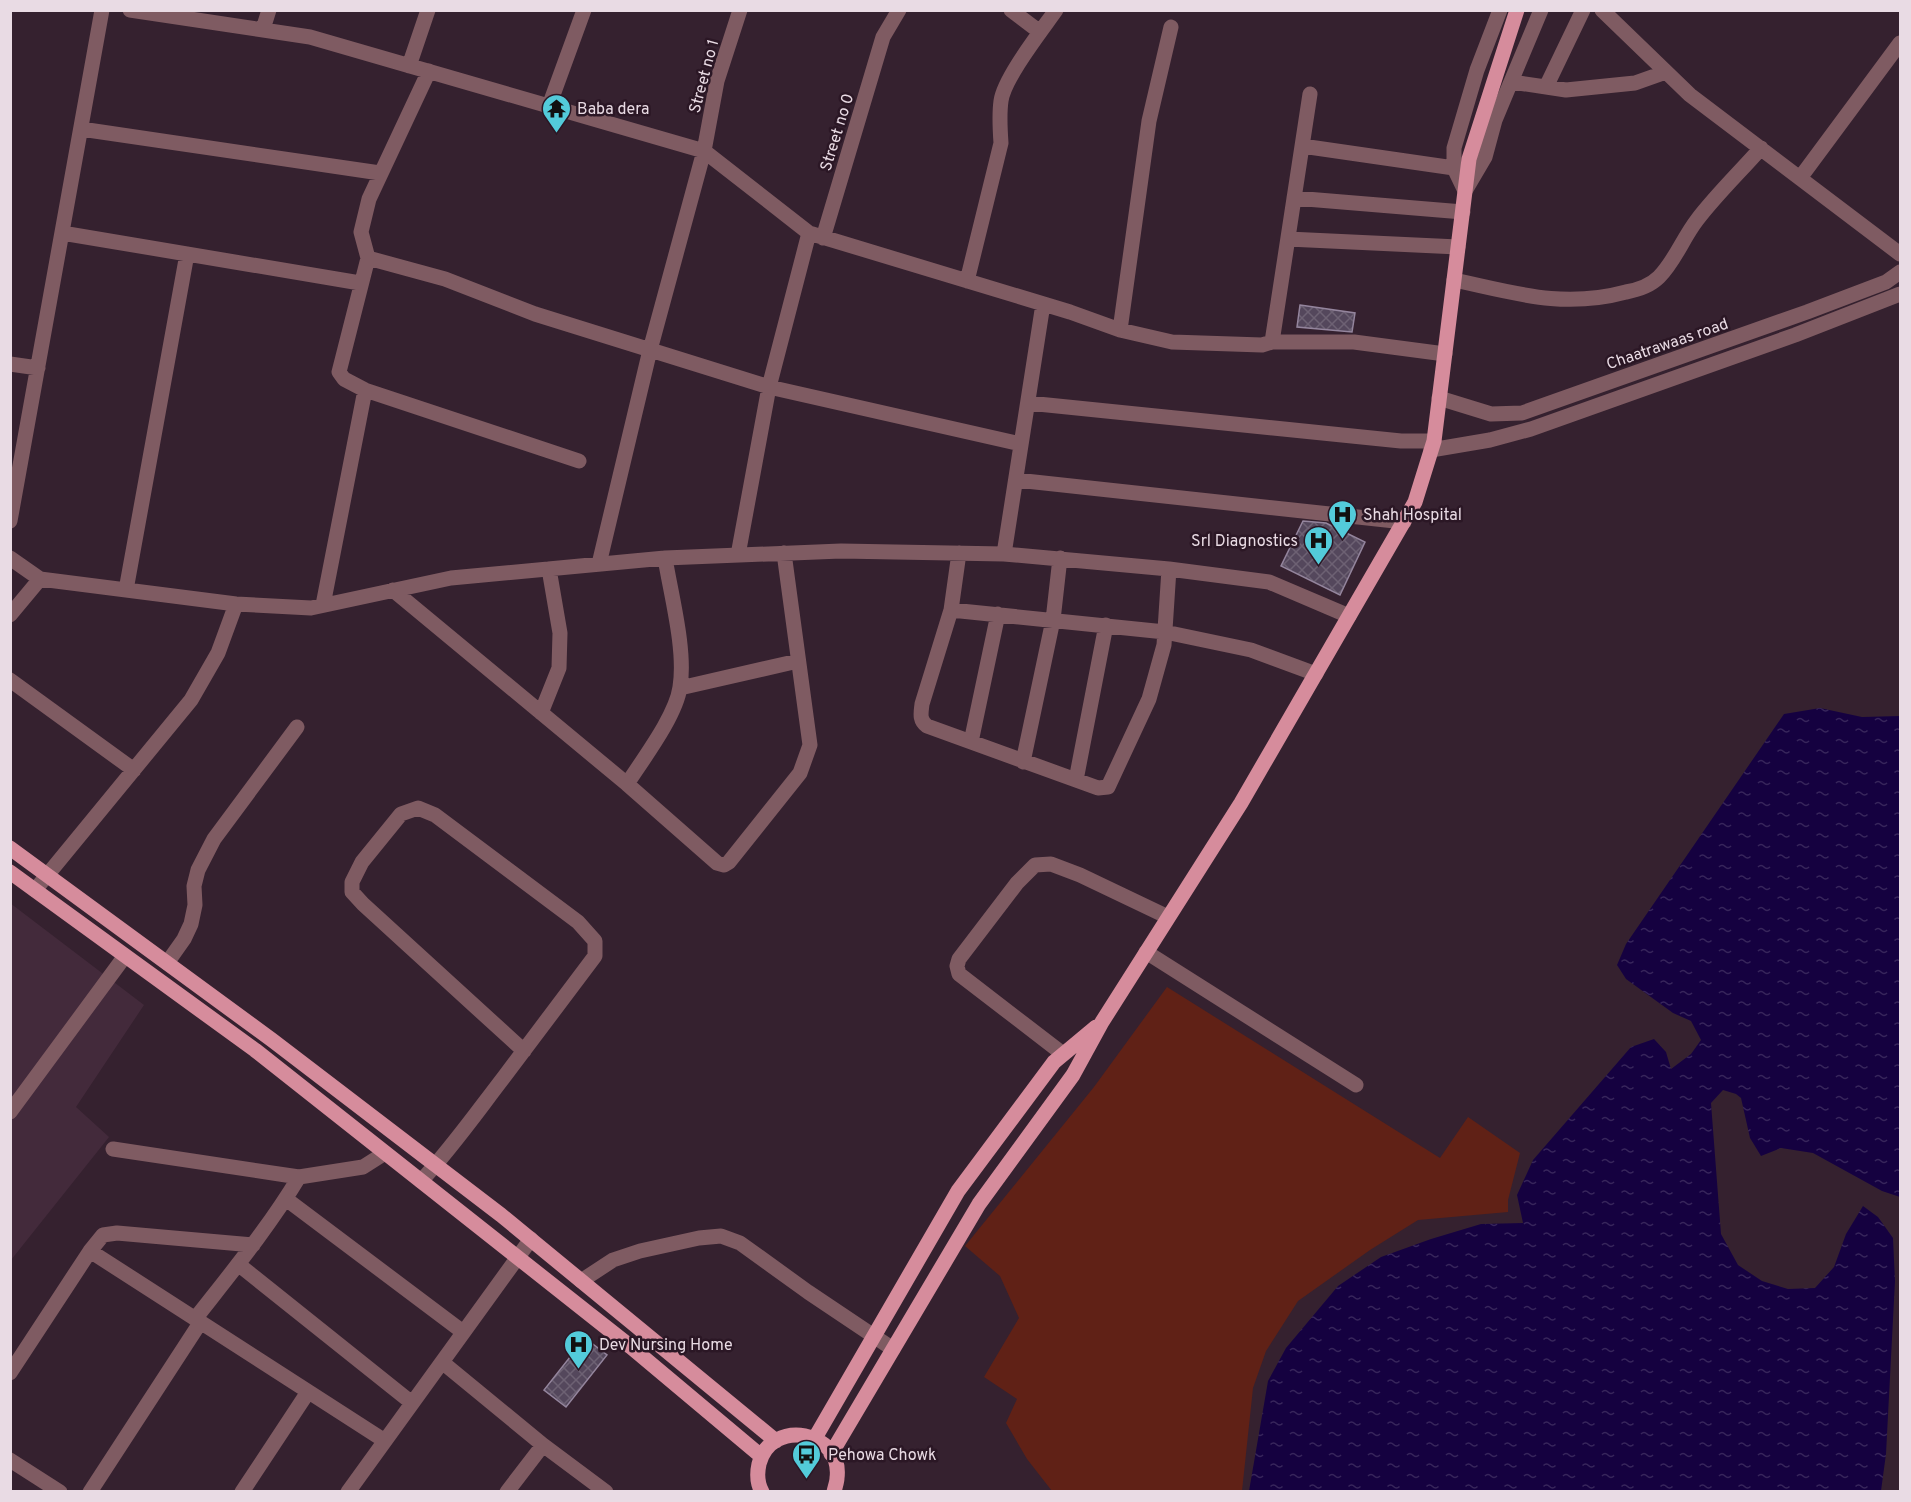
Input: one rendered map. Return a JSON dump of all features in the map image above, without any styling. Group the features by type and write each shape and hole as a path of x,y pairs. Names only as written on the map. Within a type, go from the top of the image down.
{"main road":[{"path":"831,1454 980,1204 1073,1075 1102,1022 1241,803 1415,502 1433,445 1473,145 1517,10"},
{"path":"10,848 272,1040 436,1165 531,1239 776,1441"},
{"path":"10,872 255,1050 631,1347 761,1456"},
{"path":"815,1438 958,1191 1054,1062 1102,1022"},
{"path":"932,1237 953,1249"},
{"path":"762,1491 759,1487 757,1472 761,1456 784,1436 801,1434 815,1438 828,1448 836,1462 838,1489"}],"street":[{"path":"10,521 102,10"},
{"path":"130,10 310,38 704,151 816,236 1043,304 1120,330 1172,342 1262,345 1272,342 1354,342 1445,354"},
{"path":"263,29 269,10"},
{"path":"409,66 428,10"},
{"path":"549,106 584,10"},
{"name":"Street no 1","path":"599,564 650,350 704,151 717,81 740,10"},
{"name":"Street no 0","path":"738,555 769,387 816,236 883,37 899,10"},
{"path":"1011,10 1040,32"},
{"path":"967,281 1001,143 999,123 1004,88 1056,10"},
{"path":"1466,191 1454,168 1454,148 1470,92 1500,10"},
{"path":"1466,191 1485,157 1496,120 1540,10"},
{"path":"1546,87 1584,10"},
{"path":"1602,10 1690,95 1900,254"},
{"path":"1120,330 1149,121 1171,27"},
{"path":"1800,178 1900,43"},
{"path":"429,71 369,199 361,232 368,258 339,372 344,379 365,390 579,461"},
{"path":"1512,82 1566,90 1635,82 1666,72"},
{"path":"1272,342 1310,94"},
{"path":"81,129 381,173"},
{"path":"1302,146 1454,168"},
{"path":"1454,280 1535,297 1568,300 1592,300 1635,290 1657,279 1666,269 1697,220 1761,148"},
{"path":"1294,198 1463,212"},
{"path":"62,233 360,283"},
{"path":"1288,239 1458,247"},
{"path":"126,590 187,254"},
{"path":"368,258 445,279 536,314 769,387 1021,444"},
{"name":"Chaatrawaas road","path":"1439,398 1491,414 1522,413 1807,312 1886,282 1900,272"},
{"path":"1028,403 1433,445 1490,440 1531,429 1795,335 1900,294"},
{"path":"1005,554 1043,304"},
{"path":"10,364 38,368"},
{"path":"323,605 365,390"},
{"path":"1016,480 1404,522"},
{"path":"10,558 40,579 236,604 311,608 451,578 665,558 841,551 1005,554 1169,568 1269,582 1349,616"},
{"path":"393,590 627,784 717,863 727,864 800,773 810,746 784,553"},
{"path":"959,553 951,610 921,715 922,722 927,726 1098,788 1108,787 1149,699 1164,645 1169,568"},
{"path":"627,784 670,716 680,688 680,651 665,558"},
{"path":"1023,762 1053,620 1060,558"},
{"path":"541,713 560,668 560,633 549,569"},
{"path":"10,615 40,579"},
{"path":"35,890 191,700 218,653 236,604"},
{"path":"951,610 1165,632 1251,650 1316,674"},
{"path":"970,742 998,614"},
{"path":"1076,780 1106,625"},
{"path":"680,688 798,661"},
{"path":"10,680 134,770"},
{"path":"167,963 184,939 190,924 198,870 214,839 297,727"},
{"path":"421,1181 436,1165 524,1051 595,956 595,940 578,922 435,815 418,808 400,814 362,862 352,882 352,892 524,1051"},
{"path":"1063,1054 959,974 957,966 959,959 1017,882 1035,865 1051,864 1080,875 1168,917"},
{"path":"1146,951 1356,1085"},
{"path":"10,1112 125,956"},
{"path":"114,1149 299,1177 363,1167 385,1153"},
{"path":"90,1491 198,1321 299,1177"},
{"path":"286,1198 463,1332"},
{"path":"10,1373 90,1251 103,1235 109,1232 253,1245"},
{"path":"581,1281 613,1260 640,1251 699,1238 721,1236 740,1242 808,1292 893,1349"},
{"path":"348,1491 531,1239"},
{"path":"90,1251 385,1441"},
{"path":"238,1264 412,1403"},
{"path":"442,1362 543,1444 606,1491"},
{"path":"242,1491 308,1392"},
{"path":"507,1491 543,1444"},
{"path":"10,1460 60,1491"}],"shaded area":[{"path":"10,903 144,1005 76,1107 109,1137 11,1260"},
{"path":"1167,987 1440,1158 1468,1117 1520,1153 1508,1200 1508,1212 1418,1220 1370,1250 1298,1301 1266,1351 1253,1388 1242,1491 1052,1491 1027,1459 1006,1423 1017,1399 984,1377 1019,1318 1000,1276 965,1246 1094,1087"}],"water":[{"path":"1820,708 1862,717 1900,716 1900,1197 1882,1191 1813,1153 1781,1148 1761,1156 1750,1138 1741,1098 1723,1090 1711,1103 1721,1234 1738,1265 1762,1281 1788,1289 1815,1288 1834,1267 1846,1234 1863,1206 1878,1217 1893,1238 1895,1281 1886,1454 1881,1491 1249,1491 1268,1381 1286,1348 1338,1286 1381,1257 1431,1239 1481,1224 1523,1223 1517,1195 1533,1160 1631,1047 1654,1039 1666,1052 1671,1069 1691,1054 1701,1040 1691,1021 1673,1013 1626,979 1617,965 1626,944 1784,714"}],"building":[{"path":"1300,305 1355,313 1352,332 1297,327"},
{"path":"1303,521 1326,523 1365,542 1340,595 1281,566"},
{"path":"585,1338 607,1355 566,1407 544,1390"}],"place":[{"name":"Baba dera","path":"556,134"},
{"name":"Shah Hospital","path":"1342,540"},
{"name":"Srl Diagnostics","path":"1319,566"},
{"name":"Dev Nursing Home","path":"578,1370"},
{"name":"Pehowa Chowk","path":"807,1480"}]}
